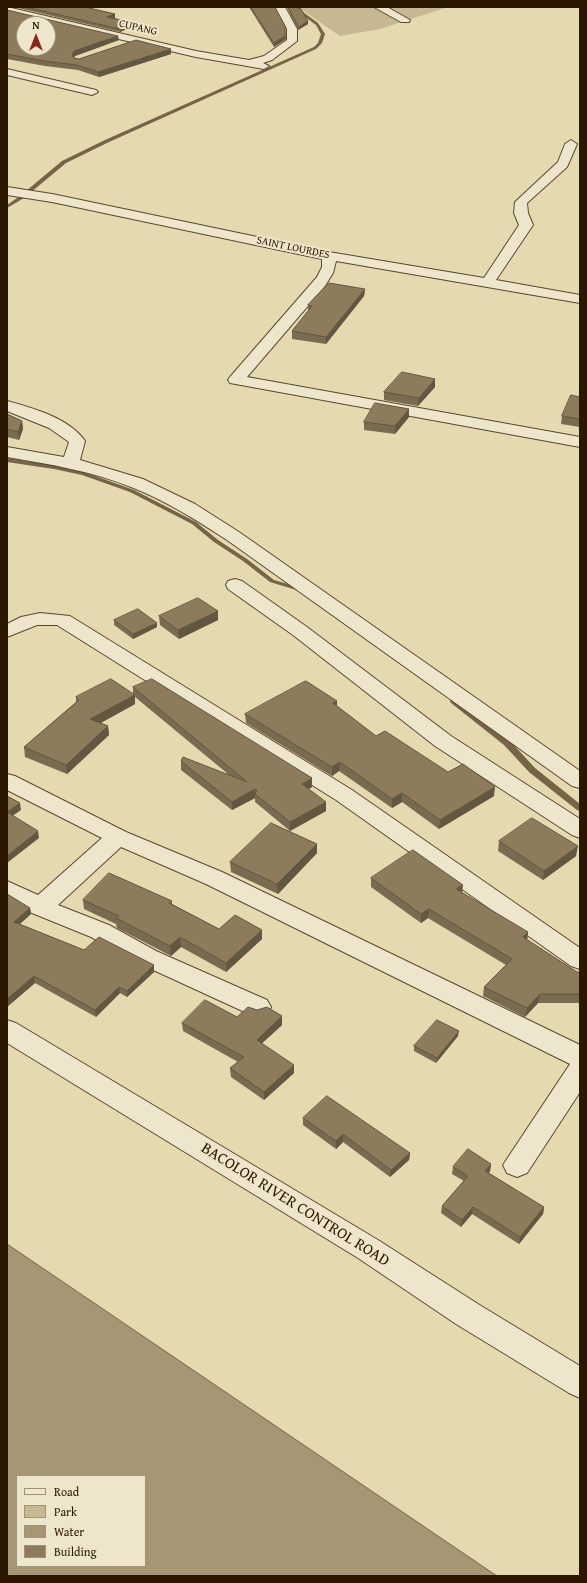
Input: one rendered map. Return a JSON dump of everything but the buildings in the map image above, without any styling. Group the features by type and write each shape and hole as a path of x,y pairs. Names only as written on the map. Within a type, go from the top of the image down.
{"street":[{"path":"251,63 268,58 292,41 292,29 280,7"},
{"path":"379,7 405,20"},
{"name":"CUPANG","path":"7,10 196,54 264,66"},
{"path":"114,47 136,40"},
{"path":"7,72 92,92"},
{"path":"487,284 526,225 521,214 521,202 563,164 571,144"},
{"path":"7,200 20,193"},
{"name":"SAINT LOURDES","path":"20,193 329,256 580,299"},
{"path":"329,256 330,262 328,272 320,283 236,380 580,442"},
{"path":"7,406 47,421 73,435 78,441 71,463"},
{"path":"7,452 71,463 138,483 188,508 233,536 386,646 580,781"},
{"path":"235,585 306,635 443,741 580,830"},
{"path":"7,631 30,619 48,617 63,620 344,795 580,960"},
{"path":"7,781 118,837 214,878 580,1057"},
{"path":"40,907 118,837"},
{"path":"7,889 40,907 100,931 147,957 258,1007"},
{"name":"BACOLOR RIVER CONTROL ROAD","path":"7,1030 368,1249 466,1314 580,1383"},
{"path":"517,1165 580,1071"}],"green space":[{"path":"298,7 448,7 380,29 340,36"}],"water":[{"path":"7,1244 497,1576 7,1576"}],"waterway":[{"path":"7,207 22,197 64,162 107,141 315,48 320,43 323,34 317,24 294,7"},
{"path":"7,460 54,467 84,474 132,491 194,523 216,541 245,560 272,581 303,590"},
{"path":"454,701 507,743 532,770 580,808"}]}
